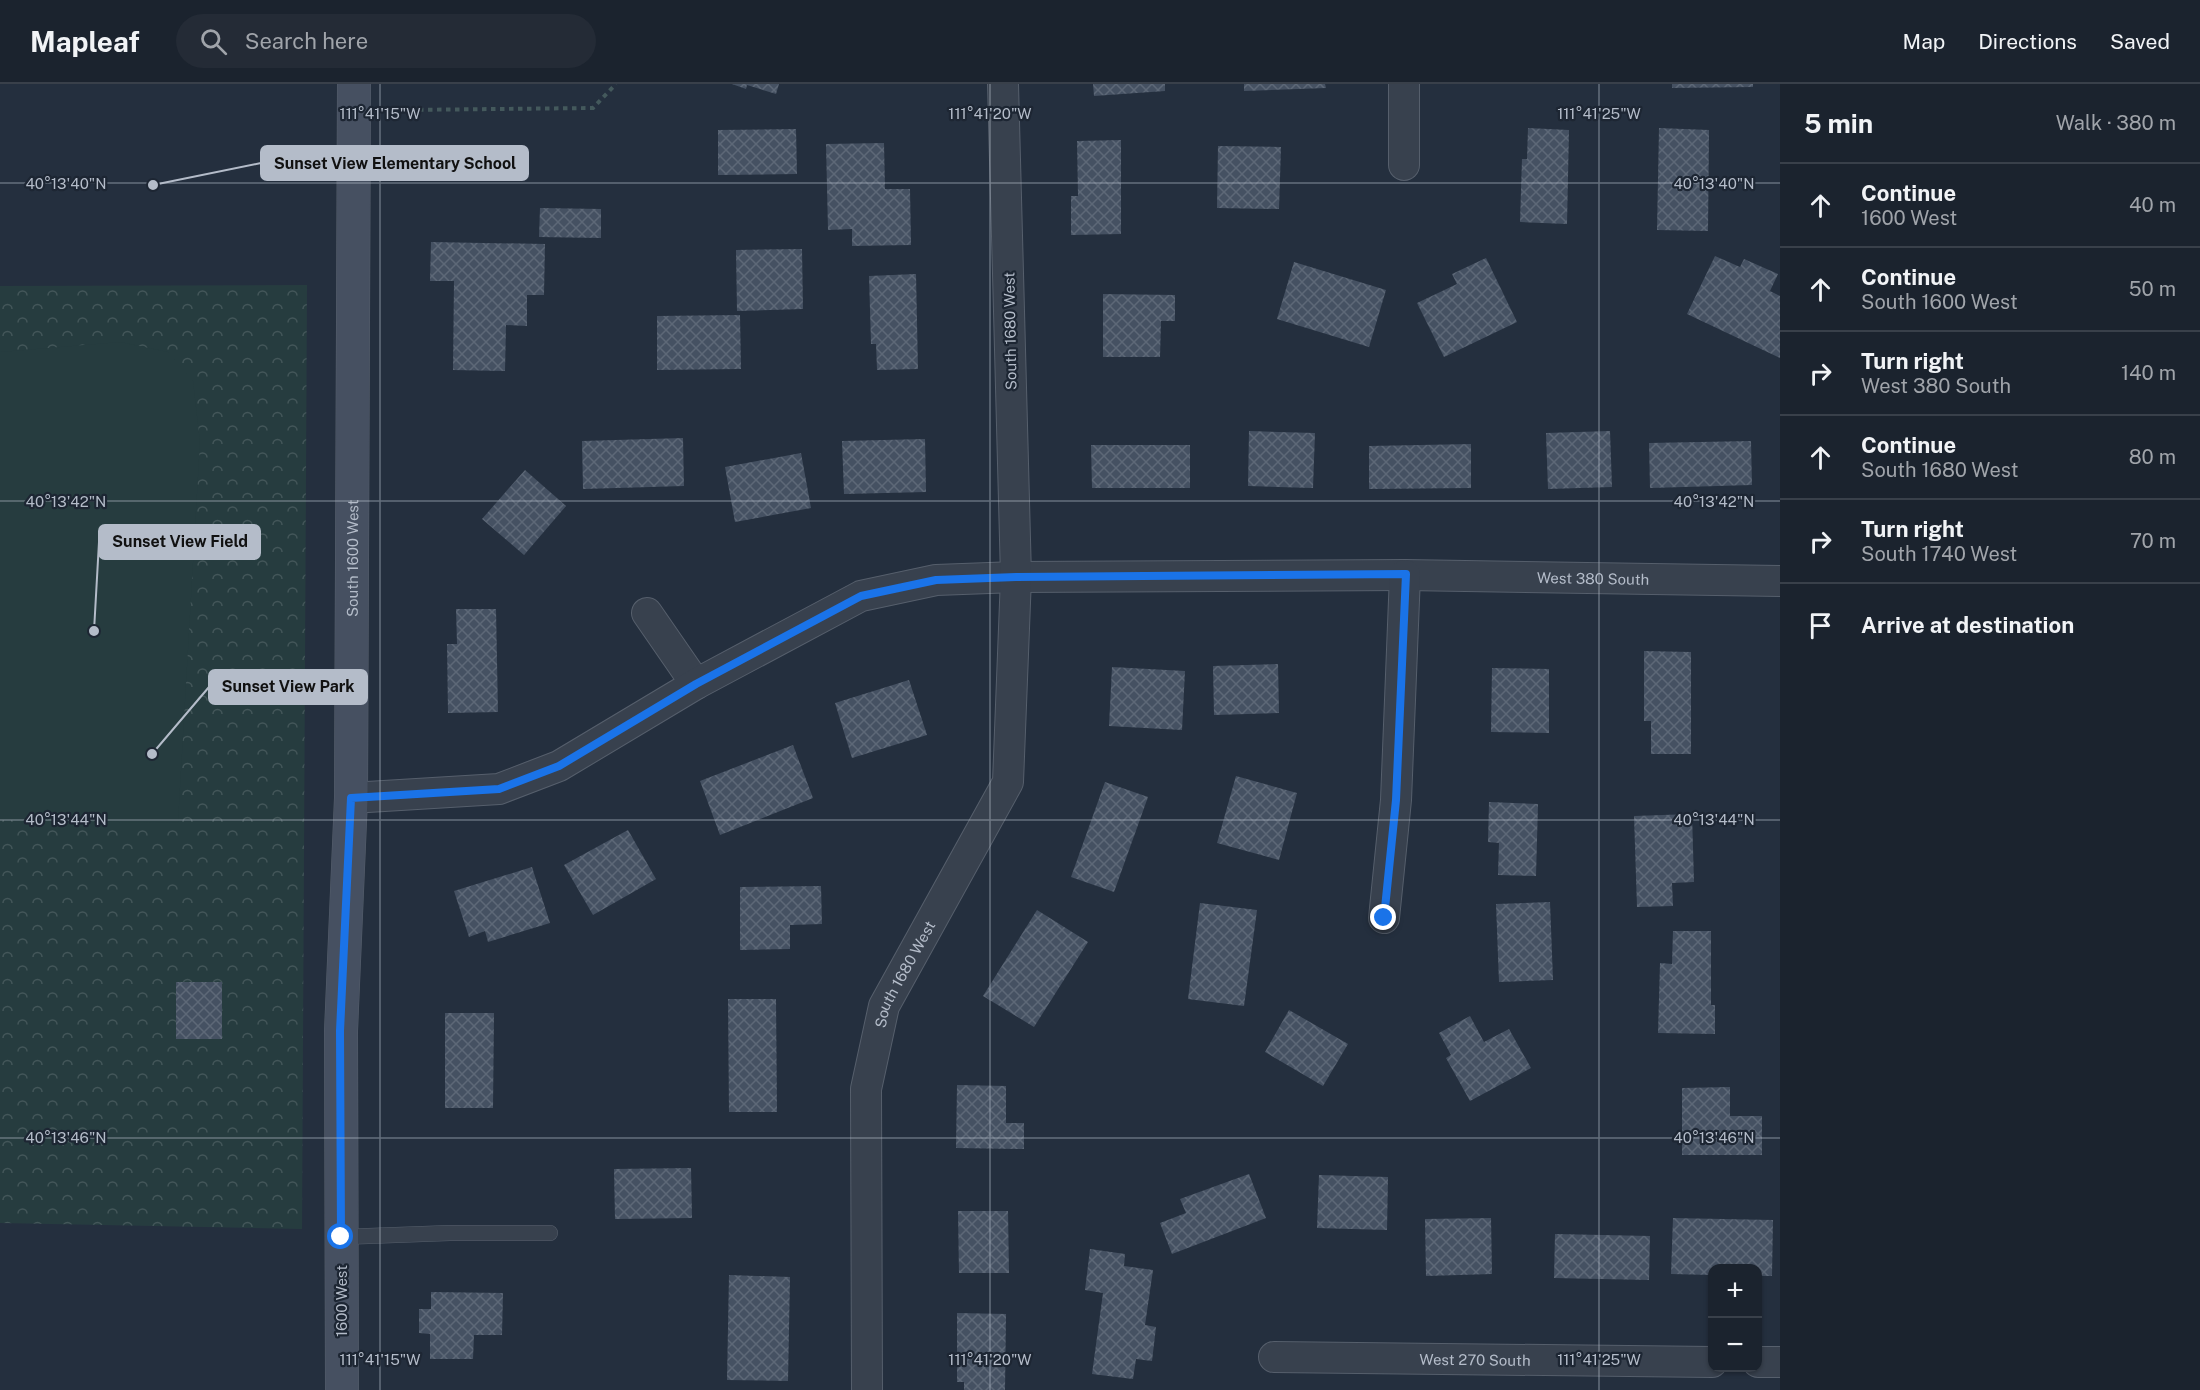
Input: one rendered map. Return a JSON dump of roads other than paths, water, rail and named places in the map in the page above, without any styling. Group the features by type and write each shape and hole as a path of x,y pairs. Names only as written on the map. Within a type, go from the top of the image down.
{"street":[{"name":"South 1600 West","path":"340,1031 351,798 354,84"},
{"name":"South 1680 West","path":"867,1390 866,1089 884,1006 1008,782 1016,577 1004,84"},
{"path":"1404,84 1404,165"},
{"path":"351,798 499,789 559,766 696,684 861,596 936,580 1016,577 1406,574 1396,800 1384,918"},
{"name":"West 380 South","path":"1406,574 1780,581"},
{"path":"647,613 696,684"},
{"name":"1600 West","path":"340,1031 342,1390"},
{"name":"West 270 South","path":"1274,1358 1708,1362"},
{"path":"1762,1362 1780,1362"}],"lane":[{"path":"341,1237 450,1233 550,1233"}],"place":[{"name":"Sunset View Elementary School","path":"153,185"},
{"name":"Sunset View Field","path":"94,631"},
{"name":"Sunset View Park","path":"152,754"}]}
